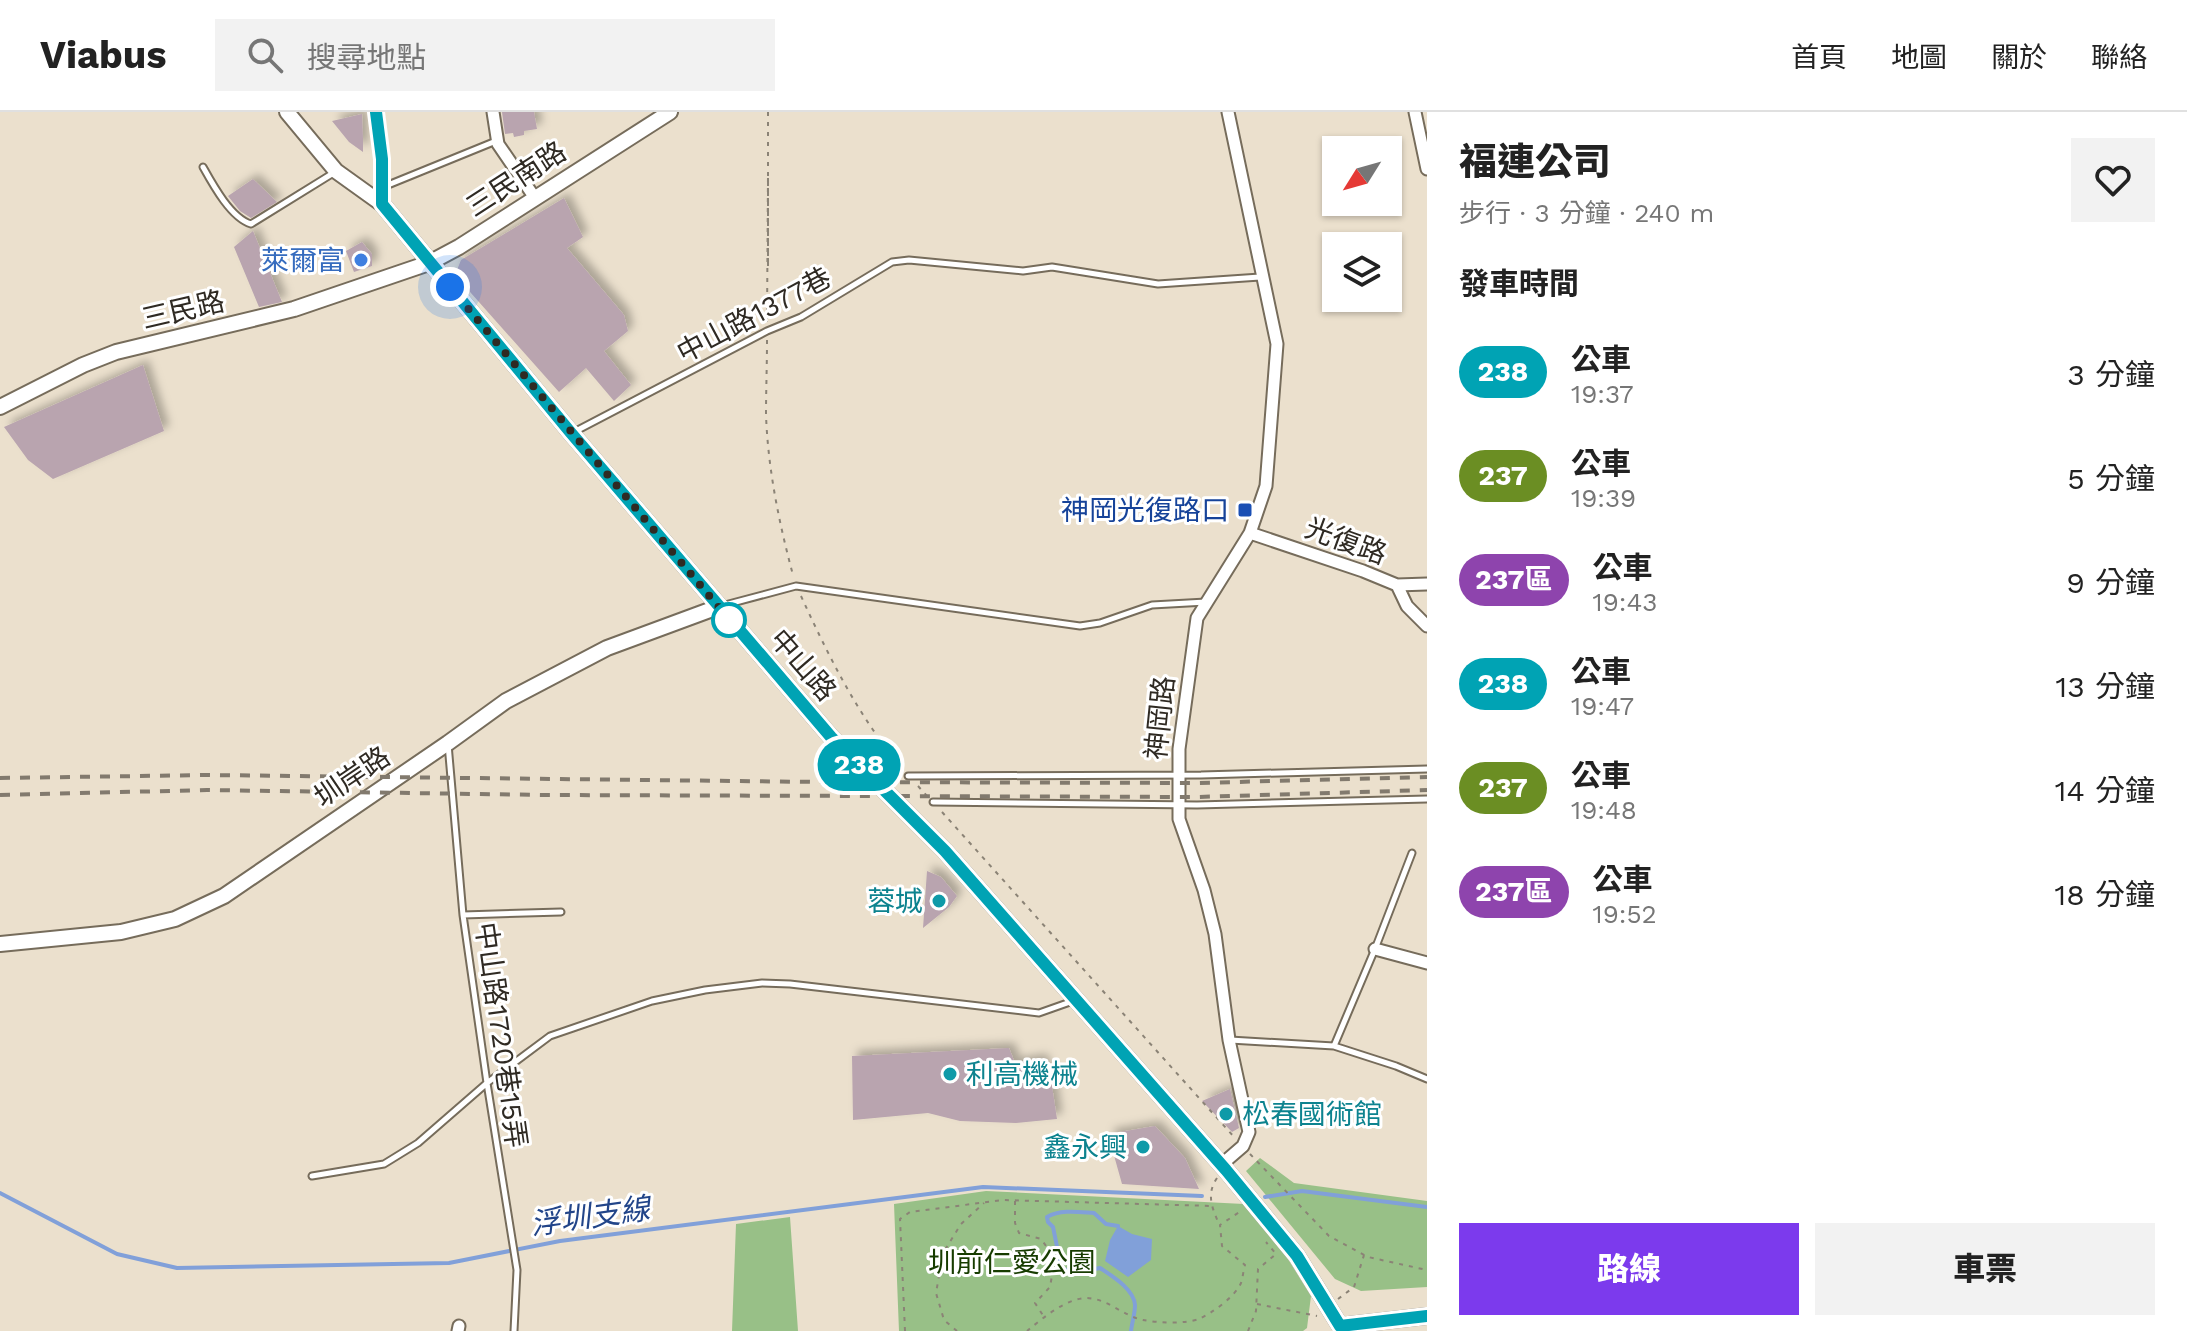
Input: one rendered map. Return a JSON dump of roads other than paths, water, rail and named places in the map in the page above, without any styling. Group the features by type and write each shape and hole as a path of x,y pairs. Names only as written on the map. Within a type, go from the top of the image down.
{"street":[{"name":"中山路","path":"287,112 336,171 382,204 571,433 831,737 945,851 1223,1167 1297,1256 1338,1329"},
{"path":"377,112 382,159 382,204"},
{"path":"493,112 498,144 535,198"},
{"name":"三民南路","path":"429,263 670,112"},
{"name":"神岡路","path":"1223,1167 1243,1146 1249,1132 1229,1040 1215,934 1204,890 1179,819 1179,749 1197,618 1250,533 1266,486 1277,344 1228,112"},
{"path":"1415,112 1427,169"},
{"name":"三民路","path":"0,407 116,352 294,309 429,263"},
{"name":"光復路","path":"1250,533 1397,585 1427,584"},
{"path":"1397,585 1407,606 1427,626"},
{"name":"圳岸路","path":"0,944 121,932 175,919 224,896 506,701 607,648 718,607"},
{"path":"1375,949 1427,963"},
{"path":"1338,1329 1427,1316"}],"lane":[{"path":"382,188 497,140"},
{"path":"203,167 233,211 242,221 251,224 336,171"},
{"name":"中山路1377巷","path":"571,433 767,331 801,317 892,262 909,260 1023,271 1052,267 1158,284 1262,276"},
{"path":"718,607 796,586 1080,626 1100,623 1152,605 1207,602"},
{"name":"中山路1720巷15弄","path":"448,743 463,915 517,1270 514,1331"},
{"path":"908,776 1179,775 1427,769"},
{"path":"933,802 1179,805 1427,799"},
{"path":"1334,1046 1412,853"},
{"path":"463,915 561,912"},
{"path":"312,1176 384,1164 418,1143 487,1083 550,1036 652,1001 762,983 1039,1013 1078,1000"},
{"path":"1229,1040 1334,1046 1427,1079"}],"water":[{"path":"1118,1226 1132,1234 1152,1239 1151,1260 1128,1277 1105,1261 1110,1240"}],"waterway":[{"name":"浮圳支線","path":"0,1193 117,1254 177,1268 449,1263 560,1241 983,1187 1202,1196"},
{"name":"浮圳支線","path":"1265,1197 1302,1191 1427,1207"},
{"path":"1118,1226 1106,1224 1094,1213 1064,1212 1047,1217 1053,1227 1062,1268 1073,1273 1100,1268 1131,1294 1135,1305 1131,1331"}],"railway":[{"path":"0,778 208,775 1197,783 1427,777"},
{"path":"0,795 207,790 546,795 1197,797 1427,790"}],"place":[{"name":"萊爾富","path":"361,260"},
{"name":"神岡光復路口","path":"1245,510"},
{"name":"蓉城","path":"939,901"},
{"name":"利高機械","path":"950,1074"},
{"name":"松春國術館","path":"1226,1114"},
{"name":"鑫永興","path":"1143,1147"}],"park label":[{"name":"圳前仁愛公園","path":"1012,1262"}]}
